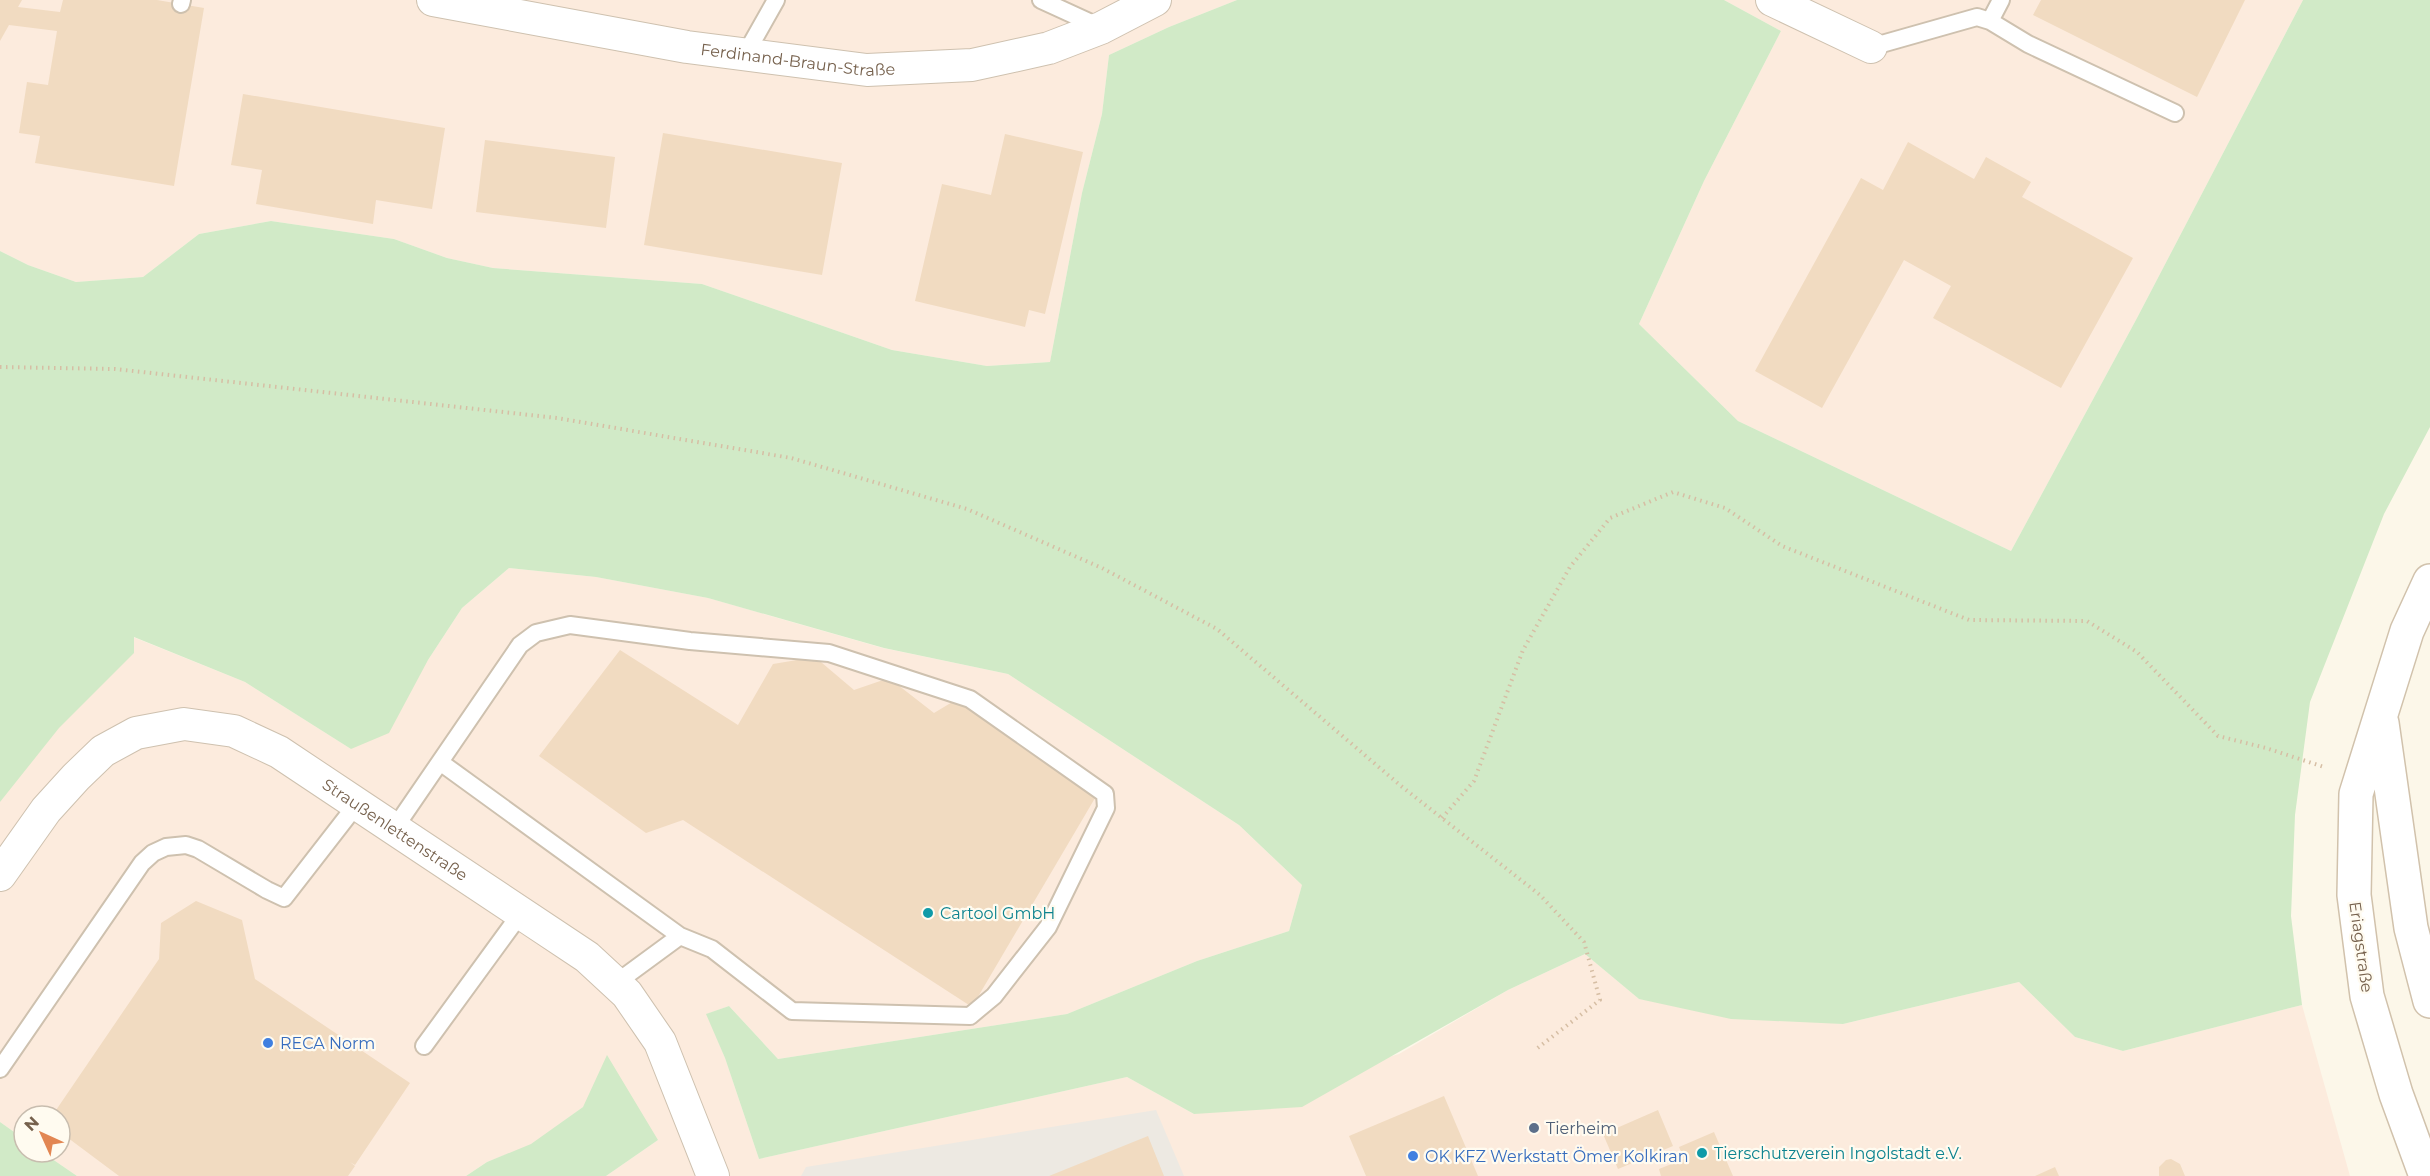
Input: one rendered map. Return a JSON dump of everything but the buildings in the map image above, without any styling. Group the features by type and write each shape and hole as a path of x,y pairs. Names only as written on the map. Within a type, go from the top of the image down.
{"street":[{"name":"Ferdinand-Braun-Straße","path":"433,0 676,45 867,70 972,65 1049,48 1101,28 1155,0"},
{"path":"1772,0 1871,47"},
{"name":"Eriagstraße","path":"2426,1176 2396,1094 2367,996 2354,896 2356,794 2408,631 2430,581"},
{"name":"Eriagstraße","path":"2381,713 2411,927 2430,1001"},
{"name":"Straußenlettenstraße","path":"0,875 46,810 103,751 136,733 184,724 234,731 279,752 587,957 616,983 627,994 660,1042 713,1176"}],"lane":[{"path":"745,55 776,0"},
{"path":"1041,0 1063,4 1101,28"},
{"path":"1990,21 2001,0"},
{"path":"1871,47 1977,17 1990,21 2028,44 2175,113"},
{"path":"394,829 520,645 536,633 570,625 690,641 830,653 970,699 1106,794 1106,808 1048,927 994,996 970,1016 792,1011 712,949 680,936 440,762"},
{"path":"0,1069 120,893 153,853 166,847 186,845 198,849 284,898 357,804"},
{"path":"424,1046 521,913"},
{"path":"616,983 680,936"}],"path":[{"path":"0,367 115,369 557,418 791,458 967,509 1102,568 1217,629 1401,786 1540,895 1584,942 1600,1000 1535,1050"},
{"path":"1442,818 1474,781 1523,650 1570,567 1610,518 1673,492 1725,508 1782,546 1969,620 2087,621 2137,652 2218,736 2266,748 2324,767"}],"shaded area":[{"path":"0,0 1237,0 1169,27 1109,55 1102,114 1082,193 1050,362 987,366 892,350 702,284 493,268 447,258 394,239 271,221 199,234 143,277 76,282 28,265 0,251"},
{"path":"1724,0 2303,0 2137,318 2011,551 1738,421 1639,324 1704,181 1781,31"},
{"path":"0,556 133,637 245,682 351,749 428,660 462,608 509,568 596,577 708,598 883,648 1008,674 1239,825 1302,885 1289,931 1197,961 1067,1014 778,1059 729,1006 707,1014 725,1058 759,1159 1127,1077 1194,1114 1399,1054 1508,990 1585,954 1639,999 1843,1024 2019,982 2075,1037 2123,1051 2302,1005 2350,1176 606,1176 658,1140 583,1107 531,1145 487,1162 466,1176 77,1176 60,1164 72,1164 72,1104 12,1104 12,1130 0,1122"},
{"path":"1156,1110 1184,1176 801,1176 806,1167"}],"green space":[{"path":"1237,0 1724,0 1781,31 1704,181 1639,324 1738,421 2011,551 2137,318 2303,0 2430,0 2430,427 2384,514 2310,702 2295,815 2291,916 2302,1005 2123,1051 2075,1037 2019,982 1843,1024 1731,1019 1639,999 1585,954 1508,990 1302,1107 1194,1114 1127,1077 759,1159 725,1058 706,1014 729,1006 778,1059 1067,1014 1197,961 1289,931 1302,885 1239,825 1008,674 884,648 708,598 596,577 509,568 462,608 428,660 389,733 351,749 245,682 134,637 134,653 59,728 0,802 0,251 28,265 76,282 143,277 199,234 271,221 394,239 447,258 493,268 702,284 892,350 987,366 1050,362 1082,193 1102,114 1109,55 1169,27"},
{"path":"607,1055 658,1140 606,1176 466,1176 487,1162 531,1144 583,1107"},
{"path":"0,1122 12,1130 12,1164 60,1164 77,1176 0,1176"}],"place":[{"name":"Cartool GmbH","path":"928,913"},
{"name":"RECA Norm","path":"268,1043"},
{"name":"Tierheim","path":"1534,1128"},
{"name":"Tierschutzverein Ingolstadt e.V.","path":"1702,1153"},
{"name":"OK KFZ Werkstatt Ömer Kolkiran","path":"1413,1156"}]}
